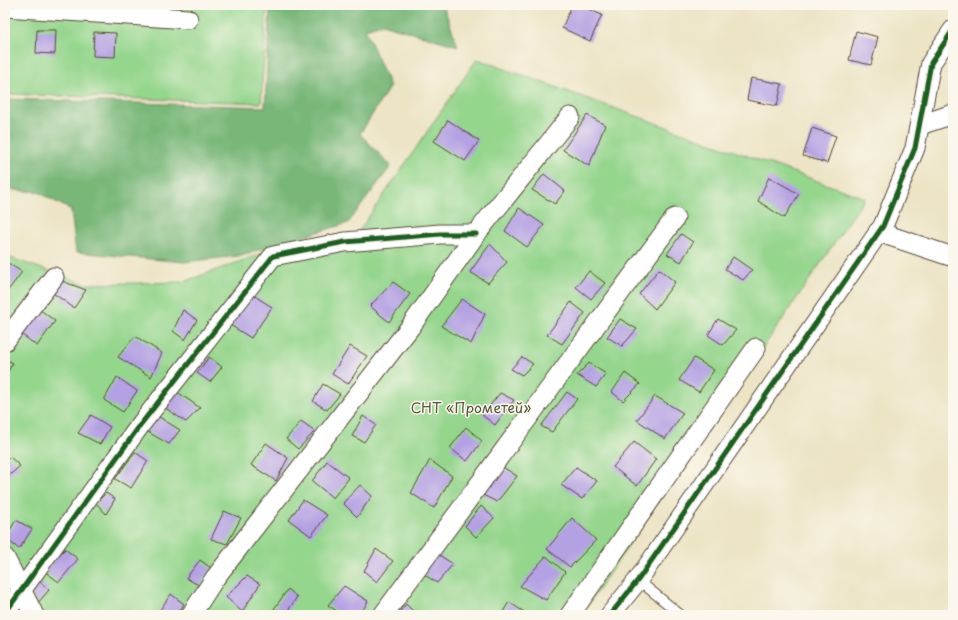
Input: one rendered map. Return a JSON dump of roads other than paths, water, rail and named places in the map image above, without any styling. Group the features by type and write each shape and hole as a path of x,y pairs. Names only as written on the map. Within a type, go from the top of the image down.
{"street":[{"path":"5,7 49,8 188,19"},
{"path":"610,615 638,580 883,226 916,148 931,63 953,30"},
{"path":"920,125 953,114"},
{"path":"191,615 215,578 411,326 476,234 570,117"},
{"path":"382,615 675,218"},
{"path":"878,232 953,257"},
{"path":"5,613 141,424 273,256 345,242 440,234 476,234"},
{"path":"5,341 54,277"},
{"path":"570,615 756,348"},
{"path":"5,558 34,615"}],"lane":[{"path":"638,580 681,615"}],"park label":[{"name":"СНТ «Прометей»","path":"471,407"}]}
